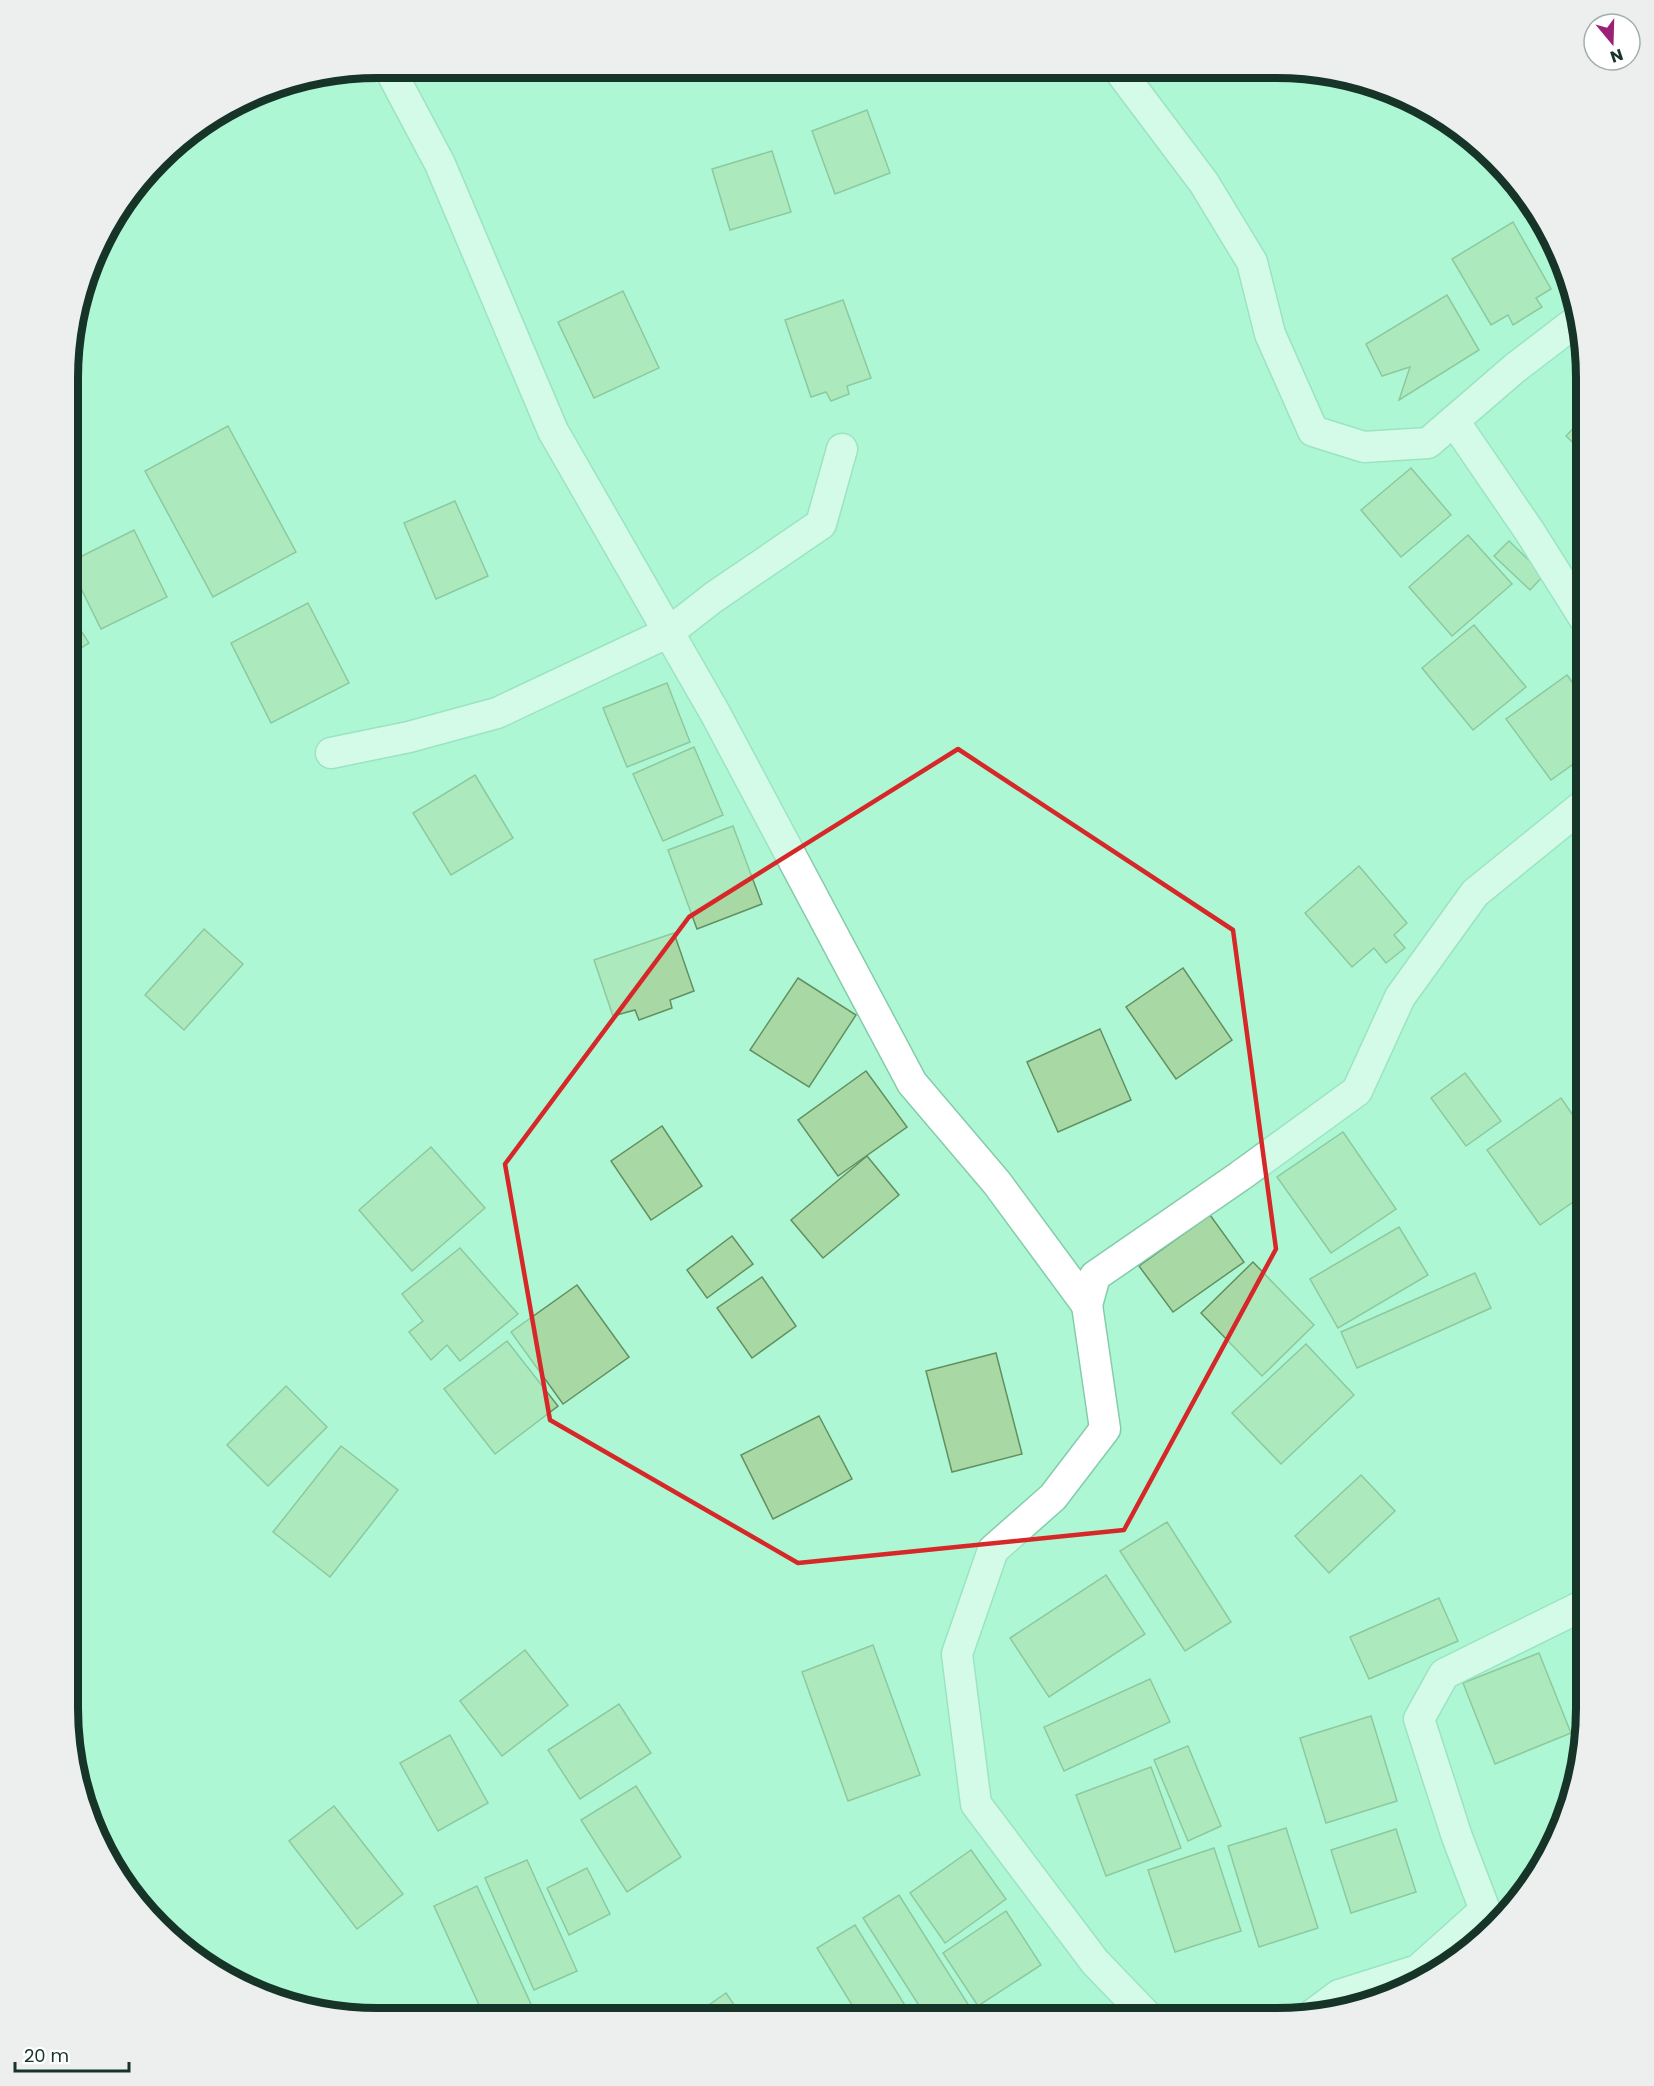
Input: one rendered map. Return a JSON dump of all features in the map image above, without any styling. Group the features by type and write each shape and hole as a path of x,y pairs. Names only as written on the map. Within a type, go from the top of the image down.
{"street":[{"path":"394,78 440,164 554,431 721,724 912,1083 997,1183 1087,1305"},
{"path":"1125,78 1204,183 1252,262 1270,334 1313,431 1364,447 1428,443 1515,369 1571,325"},
{"path":"1454,421 1530,532 1576,605"},
{"path":"331,753 409,737 497,714 669,632 714,597 821,524 842,449"},
{"path":"1139,2008 1095,1962 976,1804 957,1654 993,1550 1053,1497 1105,1429 1087,1305 1095,1276 1240,1176 1357,1091 1400,997 1475,893 1576,811"},
{"path":"1328,2003 1339,1995 1418,1970 1485,1910 1457,1838 1419,1719 1444,1674 1576,1609"}],"highlighted area":[{"path":"958,749 1233,930 1276,1249 1124,1530 798,1563 550,1420 505,1164 689,917"}],"building":[{"path":"867,110 890,173 835,194 812,131"},
{"path":"772,151 791,212 730,230 712,169"},
{"path":"1513,222 1551,289 1536,298 1542,307 1513,325 1508,315 1491,325 1452,259"},
{"path":"623,291 659,368 594,398 558,322"},
{"path":"1447,295 1479,350 1399,400 1410,367 1382,376 1366,344"},
{"path":"843,300 871,378 847,386 849,394 831,401 826,392 811,397 785,320"},
{"path":"228,426 296,552 213,597 145,471"},
{"path":"1576,426 1576,446 1566,436"},
{"path":"1411,468 1451,515 1401,557 1361,510"},
{"path":"455,501 488,576 436,599 404,523"},
{"path":"134,530 167,597 101,629 78,582 78,558"},
{"path":"1468,535 1512,584 1452,636 1409,587"},
{"path":"1509,541 1544,575 1530,590 1494,556"},
{"path":"308,603 349,683 271,723 231,643"},
{"path":"1474,625 1526,687 1473,730 1422,668"},
{"path":"78,626 89,643 78,650"},
{"path":"1567,675 1576,687 1576,762 1551,780 1506,719"},
{"path":"667,683 690,742 627,767 603,708"},
{"path":"694,747 723,815 663,841 633,774"},
{"path":"475,775 513,838 451,875 413,813"},
{"path":"733,826 762,904 697,929 668,850"},
{"path":"1359,866 1407,923 1394,935 1405,948 1386,963 1374,948 1352,967 1305,913"},
{"path":"204,929 243,964 184,1030 145,995"},
{"path":"674,933 694,991 670,1000 672,1008 639,1020 635,1010 613,1016 594,960"},
{"path":"1183,968 1232,1040 1176,1079 1126,1007"},
{"path":"798,978 856,1015 809,1087 750,1050"},
{"path":"1100,1029 1131,1100 1058,1132 1027,1062"},
{"path":"866,1071 907,1127 838,1176 798,1120"},
{"path":"1465,1073 1501,1121 1466,1146 1431,1098"},
{"path":"1561,1098 1576,1120 1576,1200 1540,1225 1487,1150"},
{"path":"662,1126 702,1186 651,1220 611,1161"},
{"path":"1343,1132 1396,1209 1331,1253 1277,1177"},
{"path":"431,1147 485,1208 412,1271 359,1210"},
{"path":"867,1156 899,1195 823,1258 791,1220"},
{"path":"1210,1215 1244,1262 1173,1312 1139,1266"},
{"path":"1399,1227 1428,1275 1338,1328 1310,1279"},
{"path":"732,1236 753,1264 707,1298 687,1270"},
{"path":"460,1248 518,1314 460,1361 447,1345 431,1360 409,1332 423,1321 402,1294"},
{"path":"1253,1262 1314,1325 1262,1376 1201,1313"},
{"path":"1475,1273 1491,1308 1357,1368 1341,1332"},
{"path":"762,1277 796,1326 752,1358 717,1308"},
{"path":"577,1285 629,1357 563,1404 511,1332"},
{"path":"507,1341 558,1406 495,1454 444,1389"},
{"path":"1306,1344 1354,1395 1281,1464 1232,1413"},
{"path":"996,1353 1022,1454 952,1472 926,1371"},
{"path":"286,1386 327,1427 268,1486 227,1445"},
{"path":"819,1416 852,1479 773,1519 741,1455"},
{"path":"341,1446 398,1490 330,1577 273,1532"},
{"path":"1361,1475 1395,1511 1329,1573 1295,1536"},
{"path":"1167,1522 1231,1622 1185,1651 1120,1551"},
{"path":"1106,1575 1145,1634 1049,1697 1010,1638"},
{"path":"1439,1598 1458,1641 1369,1679 1350,1637"},
{"path":"873,1645 920,1775 848,1801 802,1672"},
{"path":"525,1650 568,1705 502,1756 460,1701"},
{"path":"1539,1653 1571,1733 1495,1764 1463,1683"},
{"path":"1150,1679 1170,1722 1064,1771 1044,1727"},
{"path":"619,1704 651,1753 580,1799 548,1750"},
{"path":"1371,1716 1397,1801 1326,1823 1300,1738"},
{"path":"450,1735 488,1803 438,1831 400,1763"},
{"path":"1188,1746 1221,1826 1188,1841 1154,1760"},
{"path":"1151,1767 1181,1848 1106,1876 1076,1795"},
{"path":"636,1786 681,1857 627,1892 581,1820"},
{"path":"334,1806 403,1894 357,1929 289,1841"},
{"path":"1286,1828 1318,1928 1259,1947 1228,1846"},
{"path":"1396,1829 1416,1892 1351,1913 1331,1850"},
{"path":"1214,1848 1241,1931 1175,1952 1148,1870"},
{"path":"971,1850 1006,1899 945,1943 910,1893"},
{"path":"527,1860 577,1971 534,1990 485,1878"},
{"path":"587,1868 610,1914 569,1935 547,1888"},
{"path":"477,1886 533,2008 480,2008 434,1906"},
{"path":"899,1895 970,2008 921,2008 863,1918"},
{"path":"1006,1911 1041,1965 978,2006 943,1953"},
{"path":"855,1925 907,2008 854,2008 817,1948"},
{"path":"726,1993 736,2008 704,2008"}]}
